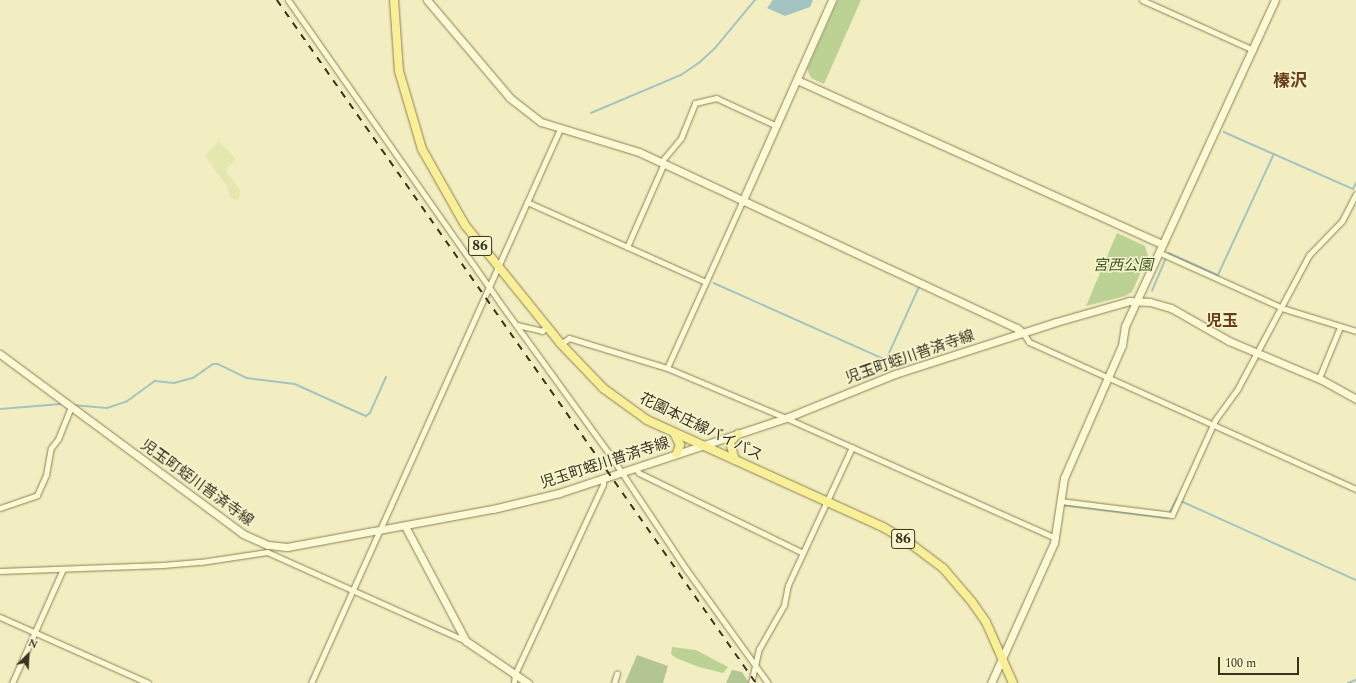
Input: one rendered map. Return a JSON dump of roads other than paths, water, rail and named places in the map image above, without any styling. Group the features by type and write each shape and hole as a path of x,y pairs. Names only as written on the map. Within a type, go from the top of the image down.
{"main road":[{"name":"花園本庄線バイパス","path":"394,0 399,71 422,149 464,224 498,268 561,344 603,388 627,407 674,433 704,445 883,528 911,544 943,568 958,584 986,622 1013,683"},
{"path":"674,433 680,445 677,453"},
{"path":"735,460 730,442 738,434"}],"street":[{"path":"288,0 768,683"},
{"path":"427,0 510,98 541,122 560,129 622,146 662,163 1017,328 1023,333 1029,342 1356,489"},
{"path":"666,368 832,0"},
{"path":"1142,0 1253,50"},
{"path":"991,683 1055,538 1064,478 1122,345 1125,326 1275,0"},
{"path":"797,80 1162,244"},
{"path":"628,247 662,163 681,138 695,103 716,98 776,126"},
{"path":"311,683 560,129"},
{"path":"1060,501 1172,515 1213,425 1238,388 1312,250 1342,221 1356,194"},
{"path":"527,202 704,281"},
{"path":"1158,252 1281,307 1356,331"},
{"name":"児玉町蛭川普済寺線","path":"0,354 243,534 267,548 288,547 380,531 535,499 603,479 677,453 786,418 896,374 1113,304 1137,301 1171,308 1256,353 1319,378 1356,399"},
{"path":"516,325 542,331 546,327"},
{"path":"1319,378 1340,327"},
{"path":"561,344 569,338 666,368 786,418 1055,538"},
{"path":"0,508 37,495 46,476 51,448 58,439 70,406"},
{"path":"751,683 754,664 759,649 784,605 788,585 852,447"},
{"path":"635,468 639,473 803,553"},
{"path":"514,683 515,674 603,484 603,479"},
{"path":"405,526 466,642"},
{"path":"0,571 105,569 201,562 267,548 352,591 466,642 489,659 528,683"},
{"path":"12,683 63,569"},
{"path":"0,617 148,683"},
{"path":"614,683 617,673"}],"water":[{"path":"773,0 813,0 810,7 785,16 767,8"}],"waterway":[{"path":"591,113 681,75 699,63 716,47 755,0"},
{"path":"1224,132 1353,189 1356,183"},
{"path":"1169,253 1218,275 1274,154"},
{"path":"1152,291 1165,260"},
{"path":"714,283 886,360 919,287"},
{"path":"73,405 107,408 126,402 155,381 174,383 193,378 213,364 218,364 247,378 295,384 366,416 370,413 386,377"},
{"path":"0,409 61,404"},
{"path":"1170,512 1177,499"},
{"path":"1181,501 1356,580"},
{"path":"1063,505 1167,518"},
{"path":"1348,683 1356,680"}],"railway":[{"path":"277,0 756,683"}],"district":[{"name":"榛沢","path":"1290,82"},
{"name":"児玉","path":"1222,321"}],"park label":[{"name":"宮西公園","path":"1123,266"}]}
